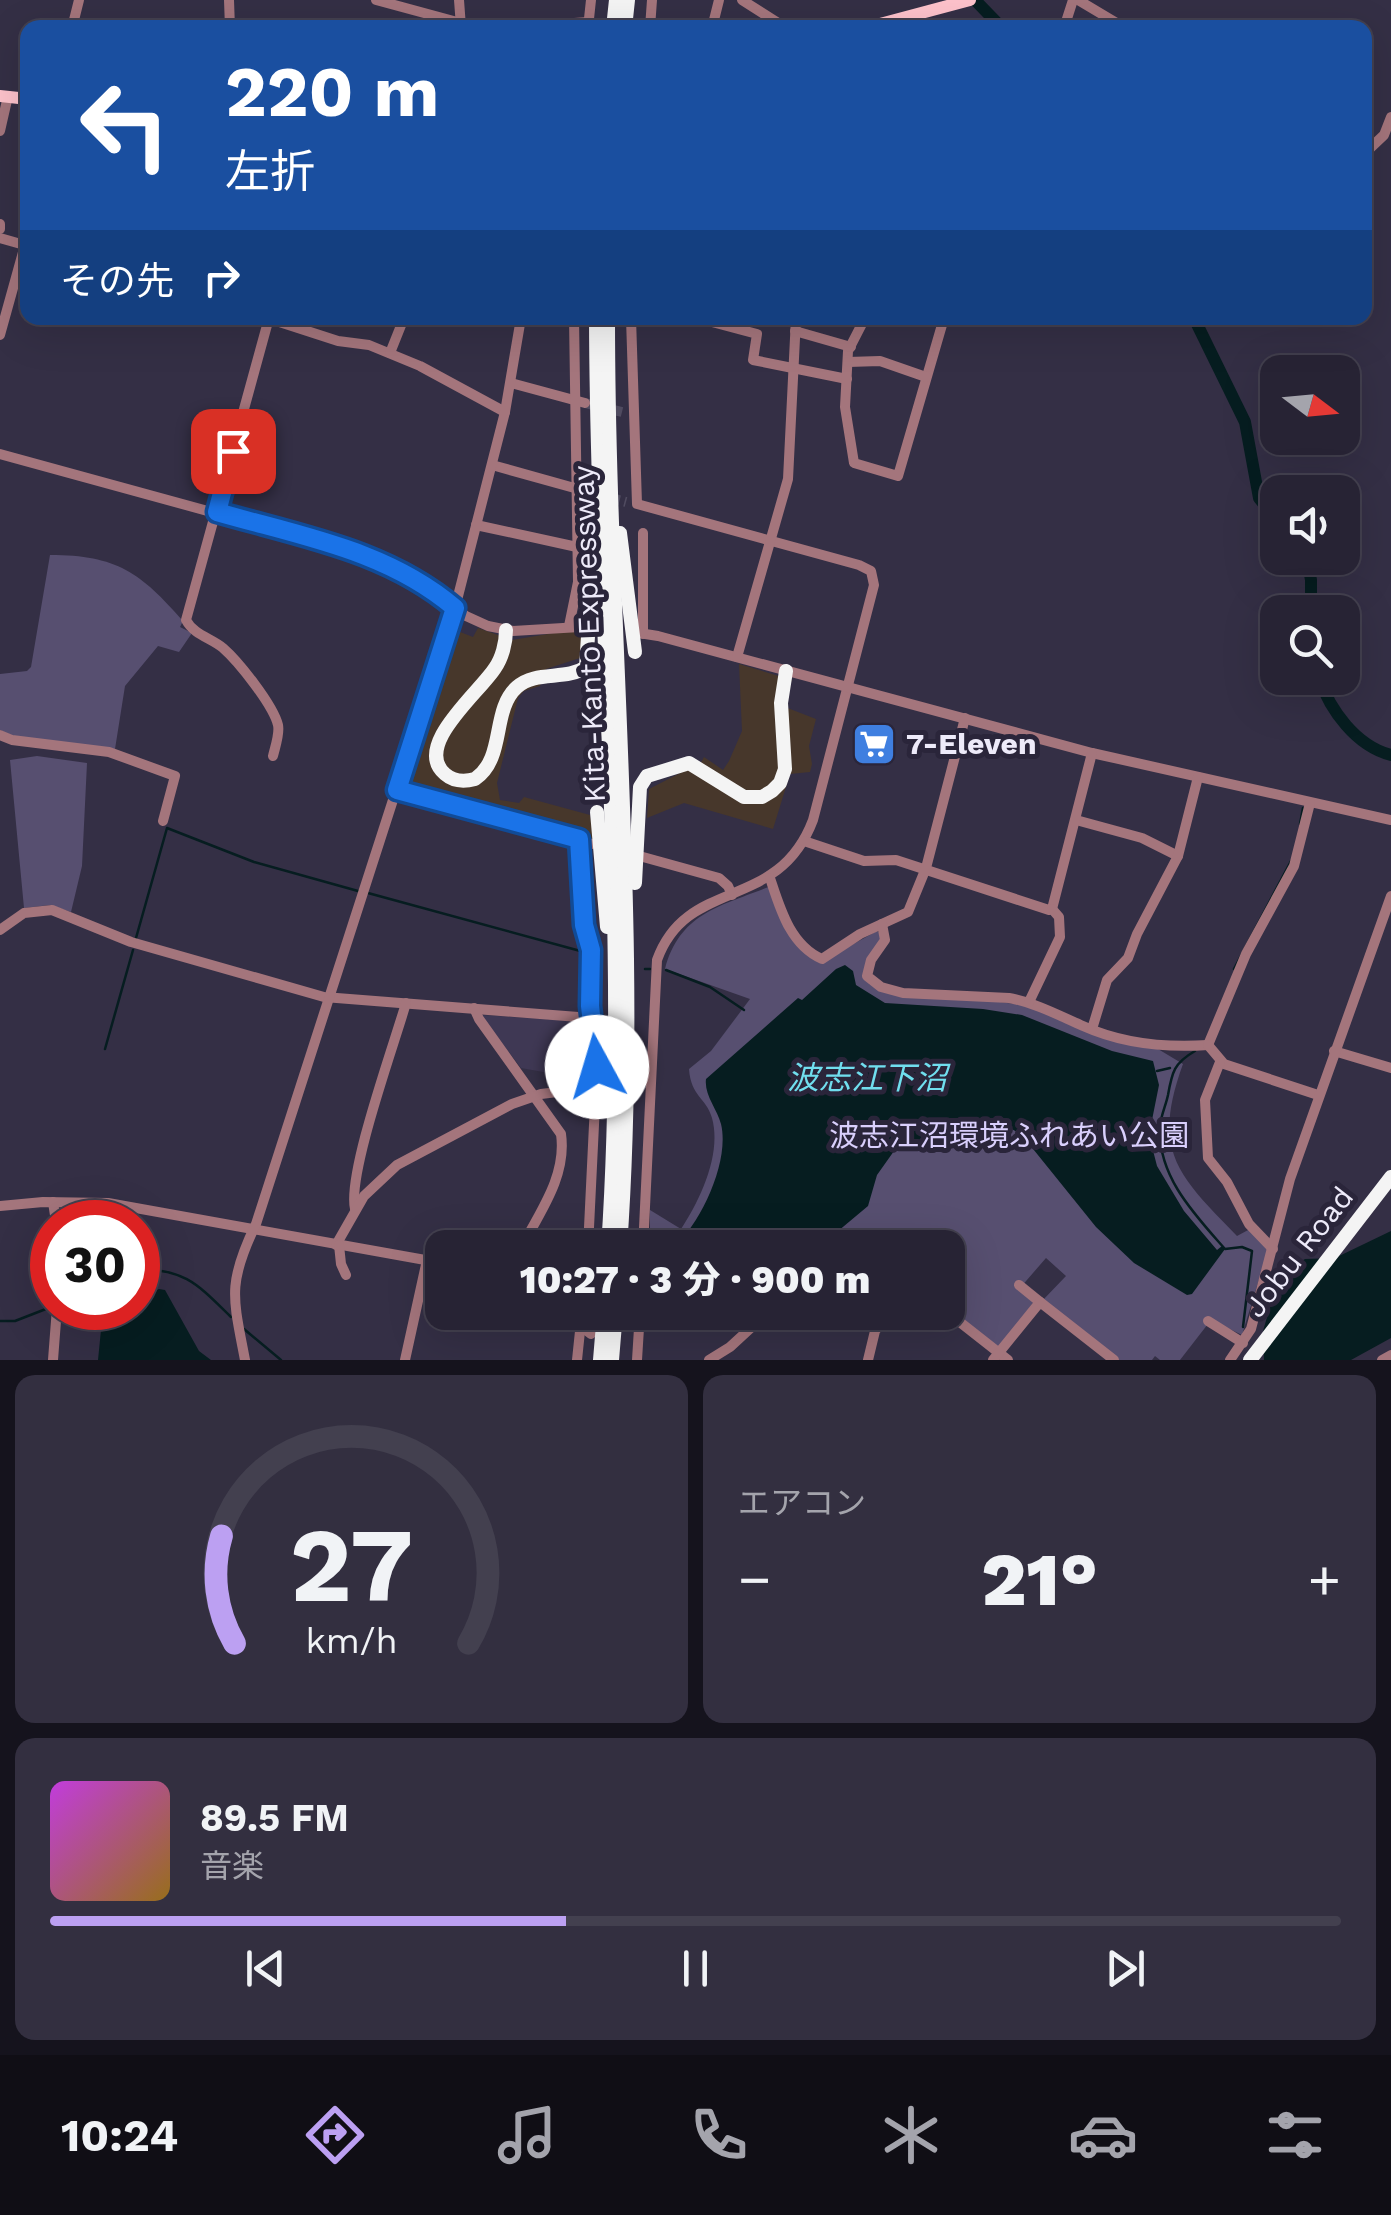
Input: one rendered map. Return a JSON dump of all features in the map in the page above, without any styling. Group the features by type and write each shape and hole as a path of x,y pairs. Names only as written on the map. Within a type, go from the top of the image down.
{"highway":[{"name":"Kita-Kanto Expressway","path":"596,325 615,876 605,1082 608,1230"},
{"name":"Kita-Kanto Expressway","path":"608,325 628,996 621,1230"},
{"path":"608,382 624,576 635,652"},
{"path":"506,630 498,663 436,744 437,764 455,780 475,779 488,767 508,701 518,685 579,671 588,662 598,459"},
{"path":"506,630 490,667 435,736 430,754 437,772 460,786 484,779 495,762 514,696 527,686 547,684"},
{"path":"628,996 641,782 650,774 689,762 744,796 762,797 772,792 786,768 781,703 786,671"},
{"path":"696,758 745,792 761,792 774,784 781,764 776,702 786,671"},
{"path":"596,812 605,1082"},
{"name":"Jobu Road","path":"1262,1360 1391,1178"},
{"name":"Jobu Road","path":"1250,1360 1391,1193"},
{"path":"600,1360 602,1330"},
{"path":"612,1360 614,1330"}],"main road":[{"path":"907,20 966,1"}],"street":[{"path":"376,0 444,20"},
{"path":"742,0 773,20"},
{"path":"1075,0 1111,20"},
{"path":"0,131 4,96"},
{"path":"1372,147 1384,135 1391,117"},
{"path":"0,336 20,266"},
{"path":"266,325 186,620 190,628 222,647 269,709 278,726 272,756"},
{"path":"288,325 390,353 505,412"},
{"path":"306,331 308,325"},
{"path":"390,353 401,325"},
{"path":"245,1360 234,1282 455,608 512,384 521,325"},
{"path":"0,454 376,558 422,583 478,623 506,630 574,626 578,582 579,401 574,325"},
{"path":"631,325 628,414 632,503 860,565 870,571 874,585 813,820 804,841 770,878 689,914 661,950 655,973 643,1230"},
{"path":"724,325 757,334 753,360 847,380"},
{"path":"737,657 791,456 795,325"},
{"path":"862,325 851,347 845,407 854,463 898,476 942,325"},
{"path":"795,331 851,347"},
{"path":"848,362 880,361 926,377"},
{"path":"512,384 579,401"},
{"path":"492,466 578,489"},
{"path":"476,526 577,547"},
{"path":"643,533 640,633 1092,754 1391,820"},
{"path":"770,878 783,918 803,946 818,958 828,957 860,934 908,912 926,868 965,718"},
{"path":"0,734 12,740 109,752 176,776 163,821"},
{"path":"1052,909 1092,754"},
{"path":"1092,1029 1107,980 1128,958 1136,934 1178,856 1198,776"},
{"path":"397,790 592,844"},
{"path":"1208,1045 1246,954 1294,866 1310,804"},
{"path":"1076,820 1142,838 1178,856"},
{"path":"579,839 584,925 591,950 592,1018 597,1062 605,1082 589,1230"},
{"path":"804,841 864,861 896,860 926,868 1052,909 1059,917 1060,937 1029,1002"},
{"path":"643,857 719,878 732,895"},
{"path":"1234,1359 1258,1308 1290,1179 1391,896"},
{"path":"0,930 24,913 52,910 131,942 330,997 592,1018"},
{"path":"882,924 885,940 871,960 867,976 881,988 1029,1002 1092,1029 1145,1044 1208,1045"},
{"path":"355,1209 352,1198 360,1162 406,1003"},
{"path":"474,1008 559,1128 562,1156 556,1182 531,1230"},
{"path":"1208,1045 1220,1062 1318,1095"},
{"path":"1334,1051 1391,1068"},
{"path":"1220,1062 1205,1100 1208,1158 1227,1182 1249,1224 1273,1249"},
{"path":"346,1275 338,1245 355,1209 391,1169 497,1110 534,1096 605,1082"},
{"path":"636,1083 650,1082"},
{"path":"0,1206 30,1204"},
{"path":"160,1213 425,1260"},
{"path":"405,1360 425,1269"},
{"path":"1019,1284 1114,1360"},
{"path":"965,1328 1000,1358 1040,1302"},
{"path":"1208,1321 1243,1344"},
{"path":"53,1360 55,1330"},
{"path":"577,1360 580,1330"},
{"path":"586,1330 591,1334"},
{"path":"637,1360 639,1330"},
{"path":"709,1360 748,1330"},
{"path":"868,1360 876,1330"},
{"path":"1382,1360 1391,1355"}],"shaded area":[{"path":"478,628 512,640 572,630 581,632 585,641 580,658 546,669 540,686 524,691 518,698 497,783 500,800 519,803 524,797 590,815 594,839 408,788 406,783 455,630 473,637"},
{"path":"739,664 792,680 785,707 816,719 809,746 810,772 790,774 773,829 684,803 647,818 649,789 694,766 698,768 704,757 723,770 729,761 742,731"},
{"path":"481,1015 578,1021 564,1049 560,1075 521,1068"}],"green space":[{"path":"50,555 93,559 126,570 154,590 183,621 180,627 192,633 179,652 158,646 125,686 115,749 13,736 0,730 0,674 27,671 31,667"},
{"path":"37,756 87,763 82,866 71,912 50,905 24,908 10,760"},
{"name":"波志江沼環境ふれあい公園","path":"771,886 808,955 821,962 877,931 882,934 869,984 1021,1005 1158,1049 1183,1064 1170,1119 1170,1141 1176,1160 1199,1196 1237,1236 1250,1229 1268,1250 1242,1335 1211,1320 1180,1360 1160,1360 1155,1356 1152,1360 1117,1360 1042,1301 1066,1276 1046,1258 1020,1288 1035,1300 1000,1348 965,1322 965,1230 650,1230 650,1210 681,1229 702,1191 712,1161 714,1132 712,1118 693,1086 689,1069 711,1051 750,999 665,969 681,935 692,923 720,906"}],"water":[{"name":"波志江下沼","path":"845,965 853,971 856,985 885,1003 1022,1015 1112,1051 1153,1061 1159,1085 1149,1135 1157,1166 1184,1211 1217,1250 1222,1246 1225,1249 1192,1294 1187,1295 1134,1263 1096,1227 1021,1134 986,1122 941,1132 894,1151 877,1175 868,1206 839,1230 689,1230 711,1190 723,1139 706,1079"},
{"path":"1391,1231 1391,1338 1351,1360 1264,1360 1263,1331 1270,1307 1267,1306 1284,1261 1297,1264 1305,1259 1335,1258"},
{"path":"160,1289 165,1290 199,1351 211,1360 98,1360 101,1330 160,1330"}],"waterway":[{"path":"975,0 994,20"},
{"path":"1197,325 1245,422 1260,499"},
{"path":"1310,575 1311,595"},
{"path":"1327,695 1356,735 1391,755"},
{"path":"1300,824 1303,808"},
{"path":"136,938 167,828 254,862 358,891"},
{"path":"1234,969 1291,861"},
{"path":"368,893 584,952"},
{"path":"105,1049 133,950"},
{"path":"645,969 650,969"},
{"path":"666,970 710,987 744,1010"},
{"path":"1195,1051 1178,1064 1173,1074 1161,1122 1161,1144 1171,1178 1202,1222 1225,1249 1242,1247 1252,1251 1243,1327"},
{"path":"1157,1071 1170,1068"},
{"path":"160,1271 190,1281 231,1317"},
{"path":"0,1321 30,1315"},
{"path":"244,1329 281,1360"}],"tunnel":[{"path":"585,403 622,412"},
{"path":"581,490 626,502"}],"place":[{"name":"7-Eleven","path":"874,744"}],"route":[{"path":"233,451 217,512 376,558 422,583 455,608 397,790 579,839 584,925 591,950 590,1006 597,1067"}]}
